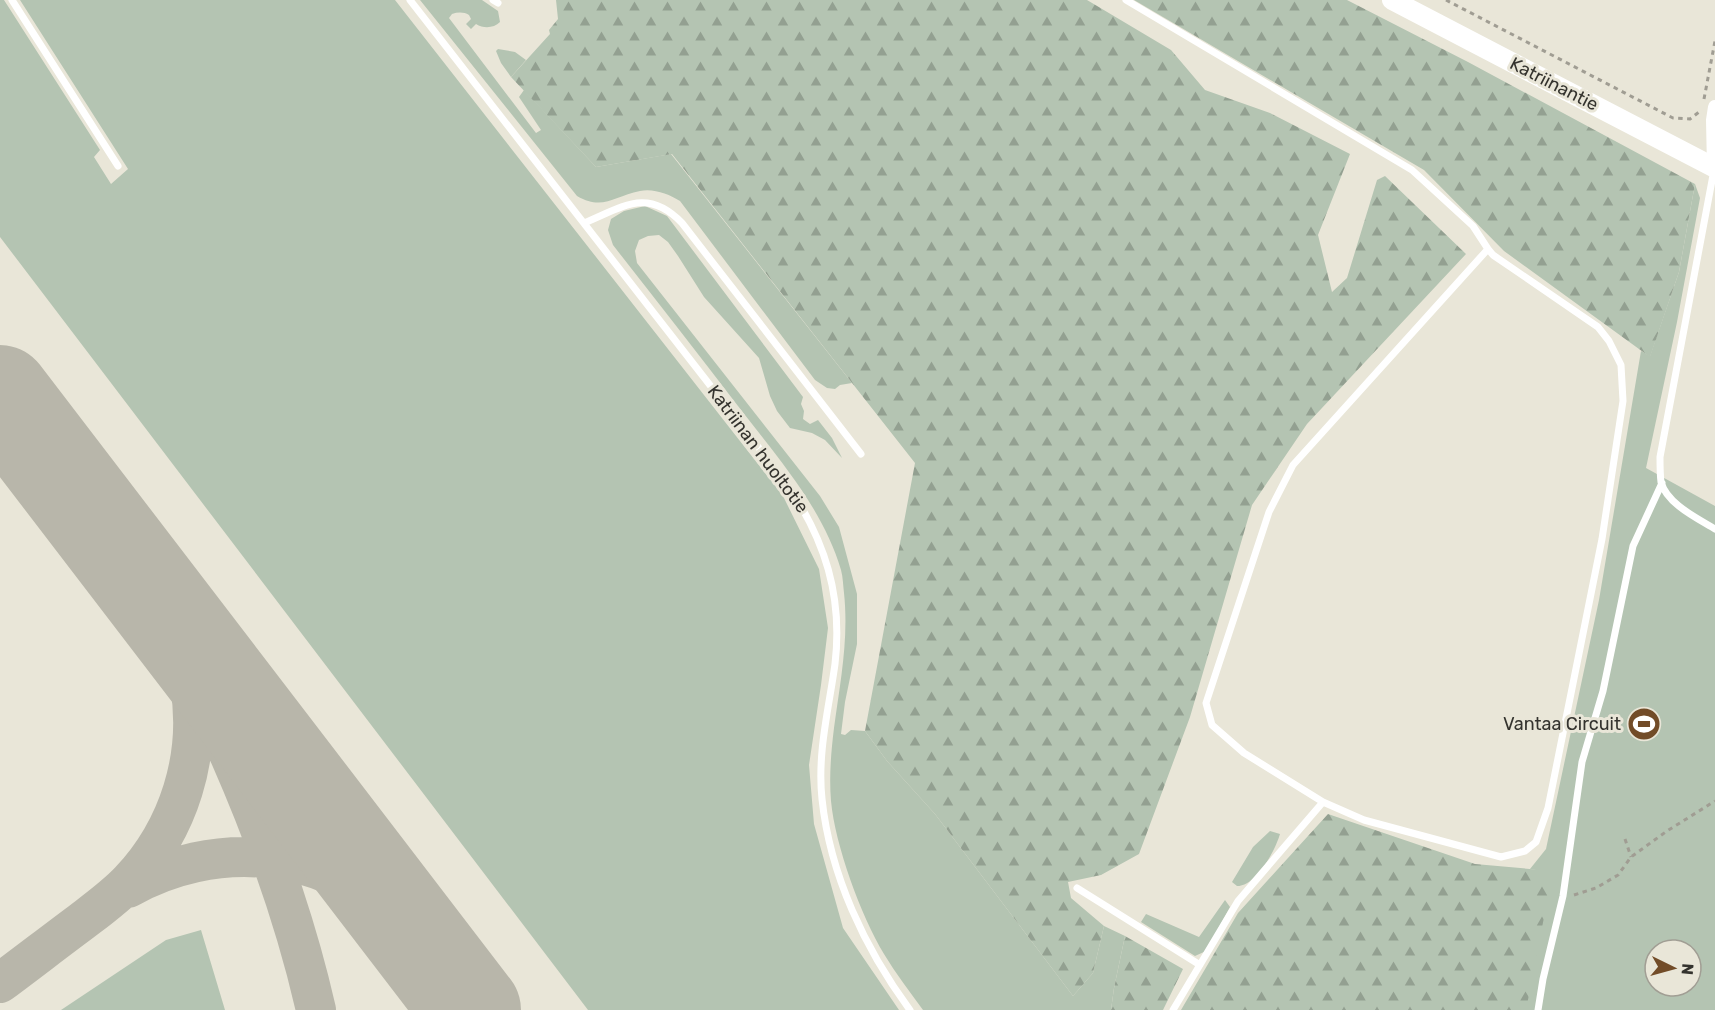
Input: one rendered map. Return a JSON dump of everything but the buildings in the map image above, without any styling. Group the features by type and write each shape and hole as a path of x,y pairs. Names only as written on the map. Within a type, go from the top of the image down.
{"main road":[{"name":"Katriinantie","path":"1392,0 1715,167"}],"street":[{"path":"1714,113 1715,167"}],"lane":[{"path":"12,0 118,166"},
{"name":"Katriinan huoltotie","path":"410,0 787,484 803,507 820,541 832,580 837,635 821,767 825,820 853,914 884,972 910,1010"},
{"path":"1126,0 1412,170 1473,226 1493,255 1598,327 1609,341 1621,365 1623,401 1602,539 1548,808 1536,842 1526,851 1501,857 1364,820 1323,802 1244,753 1212,725 1206,703 1269,512 1293,465 1488,249"},
{"path":"1715,167 1660,457 1662,483 1669,497 1715,529"},
{"path":"584,223 638,202 658,205 672,212 861,454"},
{"path":"1538,1010 1563,896 1582,762 1603,692 1633,546 1662,483"},
{"path":"1173,1010 1238,901 1323,802"},
{"path":"1077,888 1200,965"}],"path":[{"path":"1446,0 1673,118 1690,119 1699,112 1703,104 1715,42"},
{"path":"1699,112 1714,113"},
{"path":"1563,896 1579,894 1596,888 1618,875 1631,857 1715,801"},
{"path":"1625,839 1631,857"}],"green space":[{"path":"0,0 4,0 100,150 94,157 111,184 128,169 20,0 395,0 783,496 819,569 828,628 809,765 814,824 843,928 899,1010 588,1010 0,237"},
{"path":"420,0 482,0 498,11 500,22 489,27 476,24 471,29 466,24 471,19 465,13 452,14 449,18 536,133 541,130 519,97 524,90 596,167 671,154 852,383 840,385 835,389 827,388 815,380 680,201 650,190 602,202 594,202 577,196"},
{"path":"556,0 1087,0 1171,50 1205,90 1270,113 1350,154 1318,235 1332,292 1347,278 1377,180 1385,176 1466,254 1307,424 1252,505 1190,717 1139,854 1101,875 1068,882 1071,898 1104,926 1093,973 1073,996 935,814 887,761 865,731 915,463 672,154 596,167 511,77 550,34 549,30 558,19"},
{"path":"1134,0 1347,0 1695,184 1679,272 1650,357 1504,251 1424,170"},
{"path":"498,49 515,52 526,60 511,77 501,63 496,51"},
{"name":"Vantaa Circuit","path":"1695,184 1700,198 1646,468 1715,506 1715,1010 1514,1010 1542,871 1530,869 1546,849 1599,600 1641,351 1650,356 1679,272"},
{"path":"645,206 667,216 803,397 801,404 804,411 803,419 810,424 818,420 832,438 842,458 825,440 812,433 790,428 777,411 770,396 759,358 704,297 668,242 659,235 639,240 635,251 637,263 820,496 839,527 857,594 857,644 841,734 845,735 851,730 865,731 887,761 935,814 1073,996 1093,973 1104,926 1125,936 1111,1010 923,1010 884,954 850,880 833,819 830,783 831,755 845,627 841,570 823,525 797,484 613,245 608,230 611,219 624,211"},
{"path":"1328,814 1475,864 1553,871 1526,1010 1181,1010 1238,913"},
{"path":"1270,831 1280,834 1269,858 1258,874 1237,886 1232,882 1253,847"},
{"path":"1225,900 1230,907 1206,951 1195,956 1141,922 1146,914 1199,937"},
{"path":"201,930 225,1010 61,1010 166,940"},
{"path":"1125,936 1183,969 1163,1010 1111,1010"}],"taxiway":[{"path":"86,508 173,642 230,756 279,881 316,1010"},
{"path":"0,983 119,892 147,861 162,838 174,815 189,765 193,738 190,685"},
{"path":"128,888 161,873 195,862 230,858 265,858 299,864 333,875 364,892 400,922 442,971"}],"runway":[{"path":"0,395 471,1010"}],"place":[{"name":"Vantaa Circuit","path":"1644,724"}]}
